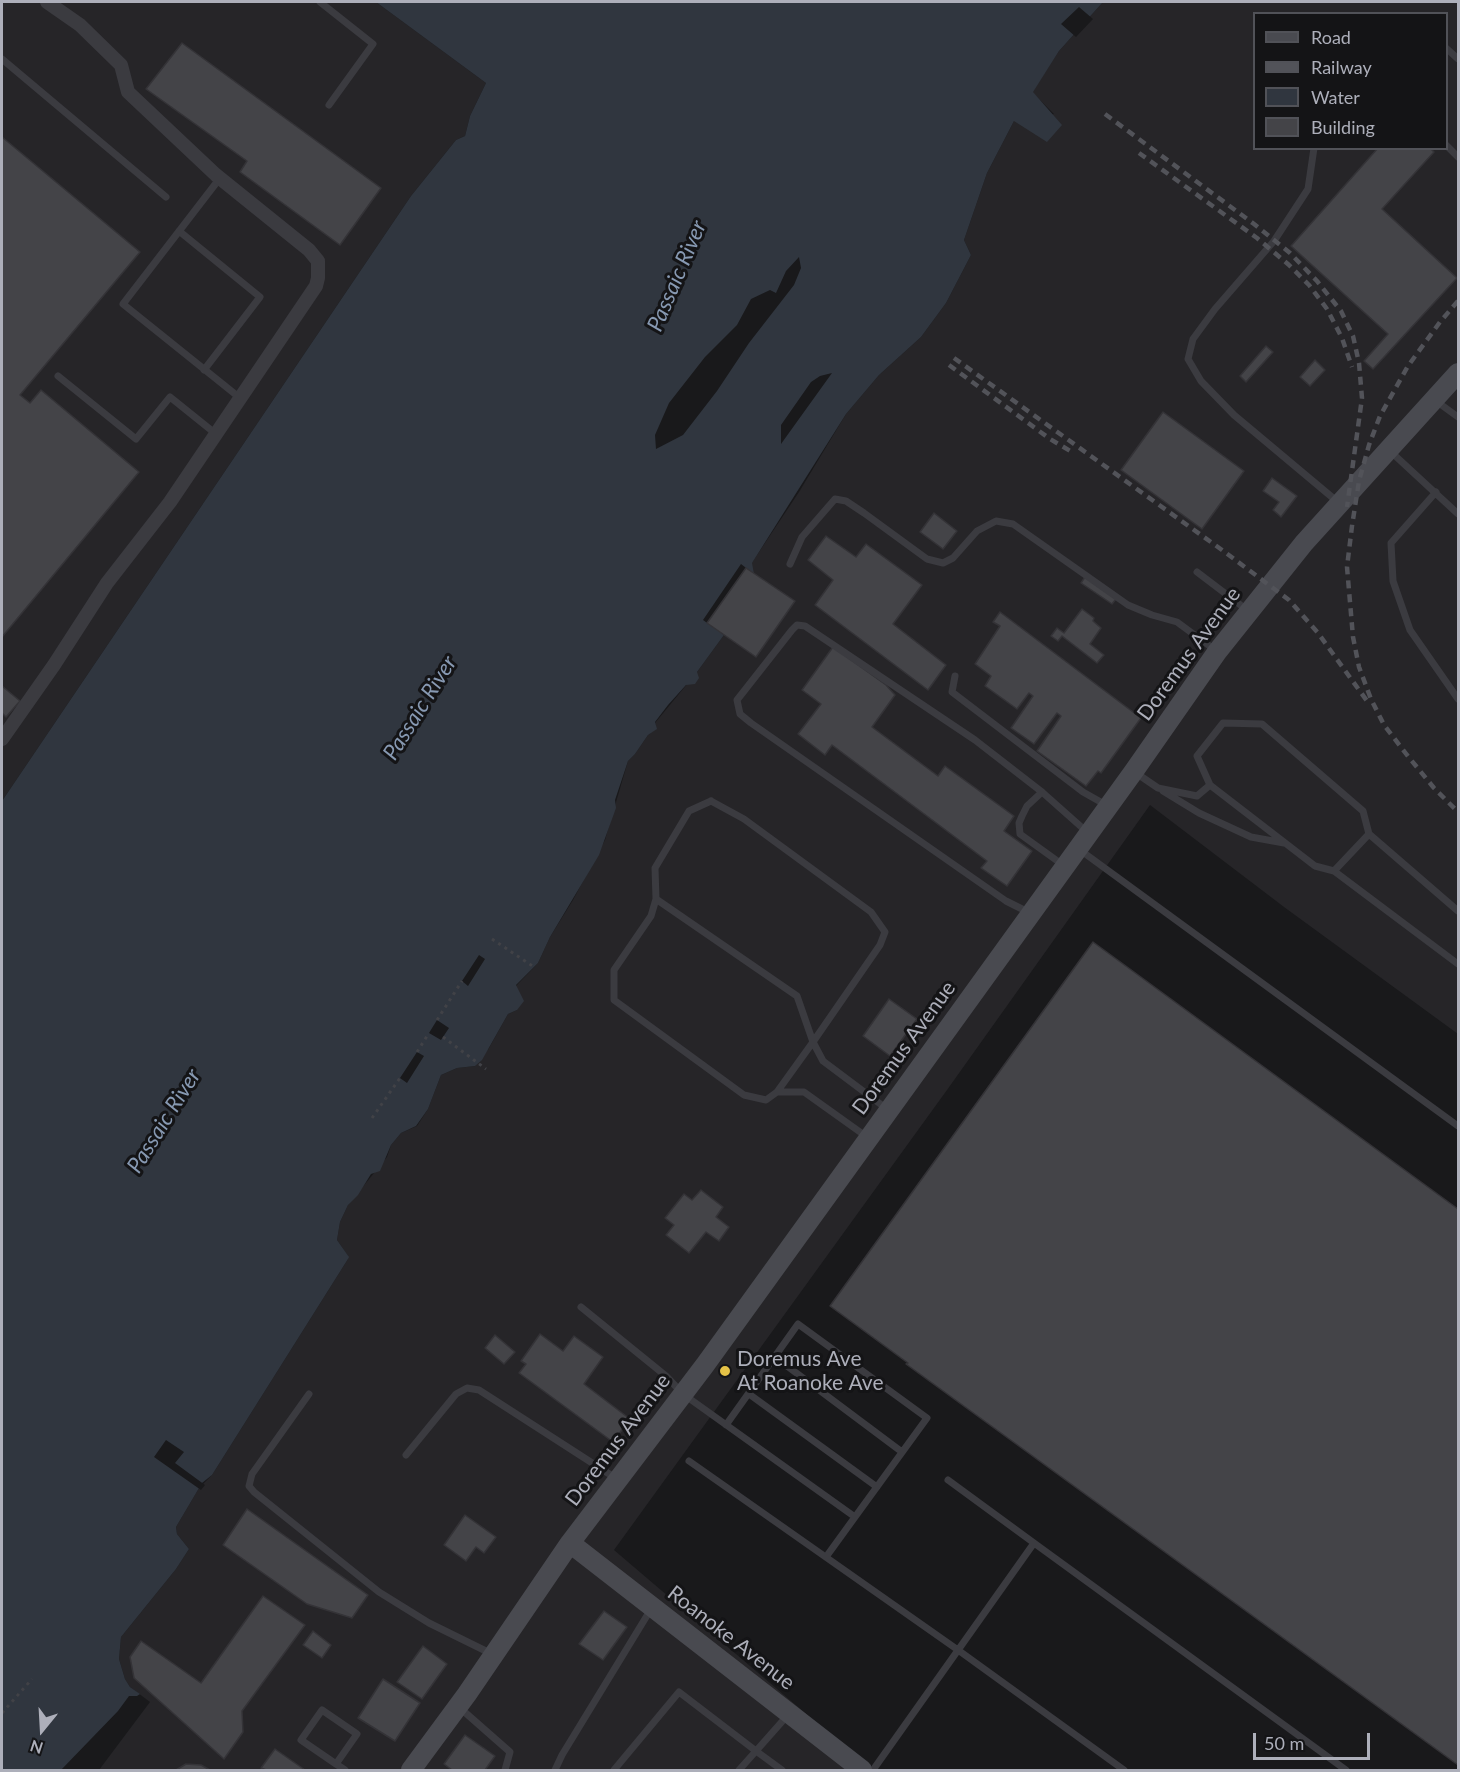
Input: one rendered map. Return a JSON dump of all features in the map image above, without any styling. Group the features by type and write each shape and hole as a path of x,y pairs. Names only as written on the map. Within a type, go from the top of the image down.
{"main road":[{"name":"Doremus Avenue","path":"411,1770 458,1707 570,1543 683,1394 889,1111 1134,771 1217,651 1304,543 1458,372"},
{"name":"Roanoke Avenue","path":"570,1543 862,1770"}],"street":[{"path":"2,739 54,665 107,583 170,502 316,286 318,261 309,250 220,178 128,92 122,65 80,25 47,2"}],"lane":[{"path":"320,2 373,44 329,105"},
{"path":"2,59 166,197"},
{"path":"1314,150 1308,189 1274,241 1215,309 1193,339 1188,359 1201,381 1234,415 1339,503"},
{"path":"220,178 123,304 240,398"},
{"path":"179,231 260,297 204,370"},
{"path":"58,376 136,440 170,397 216,434"},
{"path":"1434,400 1458,417"},
{"path":"1388,449 1458,514"},
{"path":"1436,492 1391,543 1393,581 1410,630 1458,699"},
{"path":"790,564 802,537 835,499 846,501 927,559 943,563 953,558 977,531 996,521 1013,524 1128,605 1177,622 1217,651"},
{"path":"1197,572 1249,612"},
{"path":"1031,914 1006,901 740,714 737,700 797,625 805,626 975,740 1042,792 1083,841 1458,1126"},
{"path":"955,676 952,692 1083,792 1108,806"},
{"path":"1458,911 1369,834 1363,811 1262,724 1223,723 1197,756 1210,785 1315,866 1335,872 1458,964"},
{"path":"1134,771 1199,813 1251,837 1286,844"},
{"path":"1158,788 1197,796 1210,785"},
{"path":"1042,792 1027,806 1019,823 1020,834 1065,867"},
{"path":"711,801 744,819 871,912 885,932 880,945 813,1042 777,1092 766,1100 744,1095 614,1000 614,970 651,916 656,899 655,868 690,811 711,801"},
{"path":"1335,872 1369,834"},
{"path":"656,899 797,996 813,1042 823,1061 889,1111"},
{"path":"777,1092 804,1092 869,1138"},
{"path":"581,1306 666,1376 683,1394 855,1517"},
{"path":"726,1425 798,1324 927,1418 826,1557"},
{"path":"775,1357 902,1452"},
{"path":"406,1455 456,1394 467,1388 479,1390 617,1479"},
{"path":"309,1394 252,1474 249,1486 379,1592 429,1623 494,1655"},
{"path":"749,1394 877,1487"},
{"path":"689,1461 1124,1770"},
{"path":"948,1480 1346,1770"},
{"path":"873,1770 1034,1543"},
{"path":"555,1770 652,1607"},
{"path":"614,1770 679,1692 782,1770"},
{"path":"458,1707 510,1752 505,1770"},
{"path":"336,1764 357,1734 322,1710 301,1740 336,1764 345,1770"},
{"path":"739,1770 789,1714"}],"path":[{"path":"492,939 534,967"},
{"path":"436,1020 462,981"},
{"path":"417,1052 429,1033"},
{"path":"443,1037 486,1069"},
{"path":"372,1118 400,1078"},
{"path":"2,1713 32,1679"}],"shaded area":[{"path":"2,2 376,2 486,83 470,116 465,136 456,140 411,196 2,801"},
{"path":"1103,2 1458,2 1458,1034 1284,907 1150,805 614,1550 872,1770 99,1770 150,1702 130,1687 125,1679 119,1659 121,1637 176,1569 189,1549 177,1534 176,1527 199,1488 212,1475 348,1259 337,1240 340,1222 348,1205 387,1157 391,1145 401,1133 417,1126 428,1109 441,1075 457,1068 475,1066 489,1048 508,1014 517,1010 516,986 538,963 550,937 605,840 628,761 648,735 656,729 655,723 724,635 751,564 799,492 846,414 879,375 921,337 946,303 971,255 964,240 987,173 1014,121 1054,114 1032,92 1059,51"}],"water":[{"name":"Passaic River","path":"376,2 1103,2 1059,51 1033,92 1062,125 1047,142 1014,121 987,173 964,240 971,255 946,303 921,337 879,375 846,414 752,563 754,574 724,635 697,672 699,678 695,684 686,685 668,705 655,722 657,729 648,735 628,761 615,800 616,808 599,855 550,937 538,963 516,985 524,1001 517,1010 508,1014 482,1060 475,1066 457,1068 441,1075 428,1109 416,1126 401,1133 391,1145 380,1171 371,1174 358,1195 348,1205 340,1222 337,1240 349,1257 348,1259 212,1475 202,1483 176,1527 177,1534 189,1549 176,1569 121,1637 119,1659 125,1679 130,1687 140,1694 129,1696 118,1711 61,1770 2,1770 2,801 411,196 456,140 465,136 470,116 486,83"}],"pier":[{"path":"1079,7 1093,19 1076,37 1061,24"},
{"path":"799,257 801,268 794,285 749,343 717,391 683,435 656,449 655,435 669,403 705,357 737,325 751,299 770,290 776,293 786,271"},
{"path":"832,373 781,444 781,425 811,382 820,376"},
{"path":"741,564 754,574 724,635 703,620"},
{"path":"479,955 485,959 468,986 462,981"},
{"path":"437,1020 449,1028 441,1040 429,1033"},
{"path":"417,1052 424,1056 407,1083 400,1078"},
{"path":"166,1440 184,1452 175,1463 205,1485 201,1490 154,1457"}],"building":[{"path":"182,43 381,188 340,245 240,172 247,161 146,89"},
{"path":"2,137 140,252 20,395 30,403 41,390 139,472 2,637"},
{"path":"1376,150 1432,150 1434,152 1382,209 1457,278 1373,369 1364,361 1388,334 1291,246"},
{"path":"1266,346 1273,352 1246,382 1240,376"},
{"path":"1315,360 1325,370 1310,386 1300,377"},
{"path":"1163,412 1244,471 1202,529 1121,470"},
{"path":"1272,478 1297,496 1281,517 1273,510 1279,502 1263,491"},
{"path":"934,513 957,531 943,549 920,532"},
{"path":"826,536 856,557 866,544 922,585 893,624 946,665 928,690 815,605 833,580 808,560"},
{"path":"746,568 795,601 756,657 707,623"},
{"path":"1085,577 1116,599 1112,604 1081,583"},
{"path":"1082,609 1094,618 1093,621 1101,628 1090,644 1104,655 1097,663 1062,636 1058,641 1051,636 1057,628 1064,633"},
{"path":"1000,612 1141,718 1101,773 1098,771 1086,786 1037,751 1061,716 1057,713 1034,744 1011,728 1033,696 1029,693 1017,709 985,686 991,676 975,664 1000,626 993,622"},
{"path":"833,647 886,685 895,695 872,727 938,776 945,766 1014,816 1004,831 1032,851 1007,886 981,868 987,861 832,745 825,755 798,734 821,704 802,690"},
{"path":"2,686 20,701 6,717 2,713"},
{"path":"1093,942 1458,1209 1458,1765 906,1364 908,1363 830,1306"},
{"path":"889,999 917,1019 890,1056 863,1036"},
{"path":"701,1190 723,1207 716,1217 729,1227 719,1241 706,1232 689,1253 666,1235 674,1225 665,1218 684,1194 692,1200"},
{"path":"540,1334 563,1351 574,1336 603,1357 584,1384 630,1419 613,1442 519,1373 526,1364 521,1361"},
{"path":"495,1335 515,1352 504,1364 485,1348"},
{"path":"247,1509 368,1595 352,1618 307,1604 223,1545"},
{"path":"465,1515 496,1537 484,1553 476,1547 466,1561 444,1545"},
{"path":"263,1596 305,1625 242,1711 243,1732 224,1759 134,1678 130,1657 141,1641 201,1683"},
{"path":"604,1611 627,1627 603,1660 579,1644"},
{"path":"313,1631 331,1645 322,1658 303,1645"},
{"path":"423,1646 447,1664 422,1699 397,1682"},
{"path":"383,1679 420,1703 395,1741 358,1718"},
{"path":"465,1735 495,1756 485,1770 452,1770 444,1764"},
{"path":"275,1749 305,1770 261,1768"},
{"path":"186,1764 201,1765 210,1770 176,1770"}],"railway":[{"path":"1105,114 1290,253 1341,311 1353,336 1359,363 1362,398 1347,507"},
{"path":"1139,153 1257,238 1309,285 1327,309 1342,338 1352,367"},
{"path":"1458,301 1408,366 1380,416 1359,481 1347,567 1353,637 1359,667 1371,699 1384,725 1407,755 1434,788 1458,812"},
{"path":"954,358 1289,600 1318,633 1367,701"},
{"path":"949,365 1050,439 1072,452"}],"place":[{"name":"Doremus Ave At Roanoke Ave","path":"725,1371"}]}
